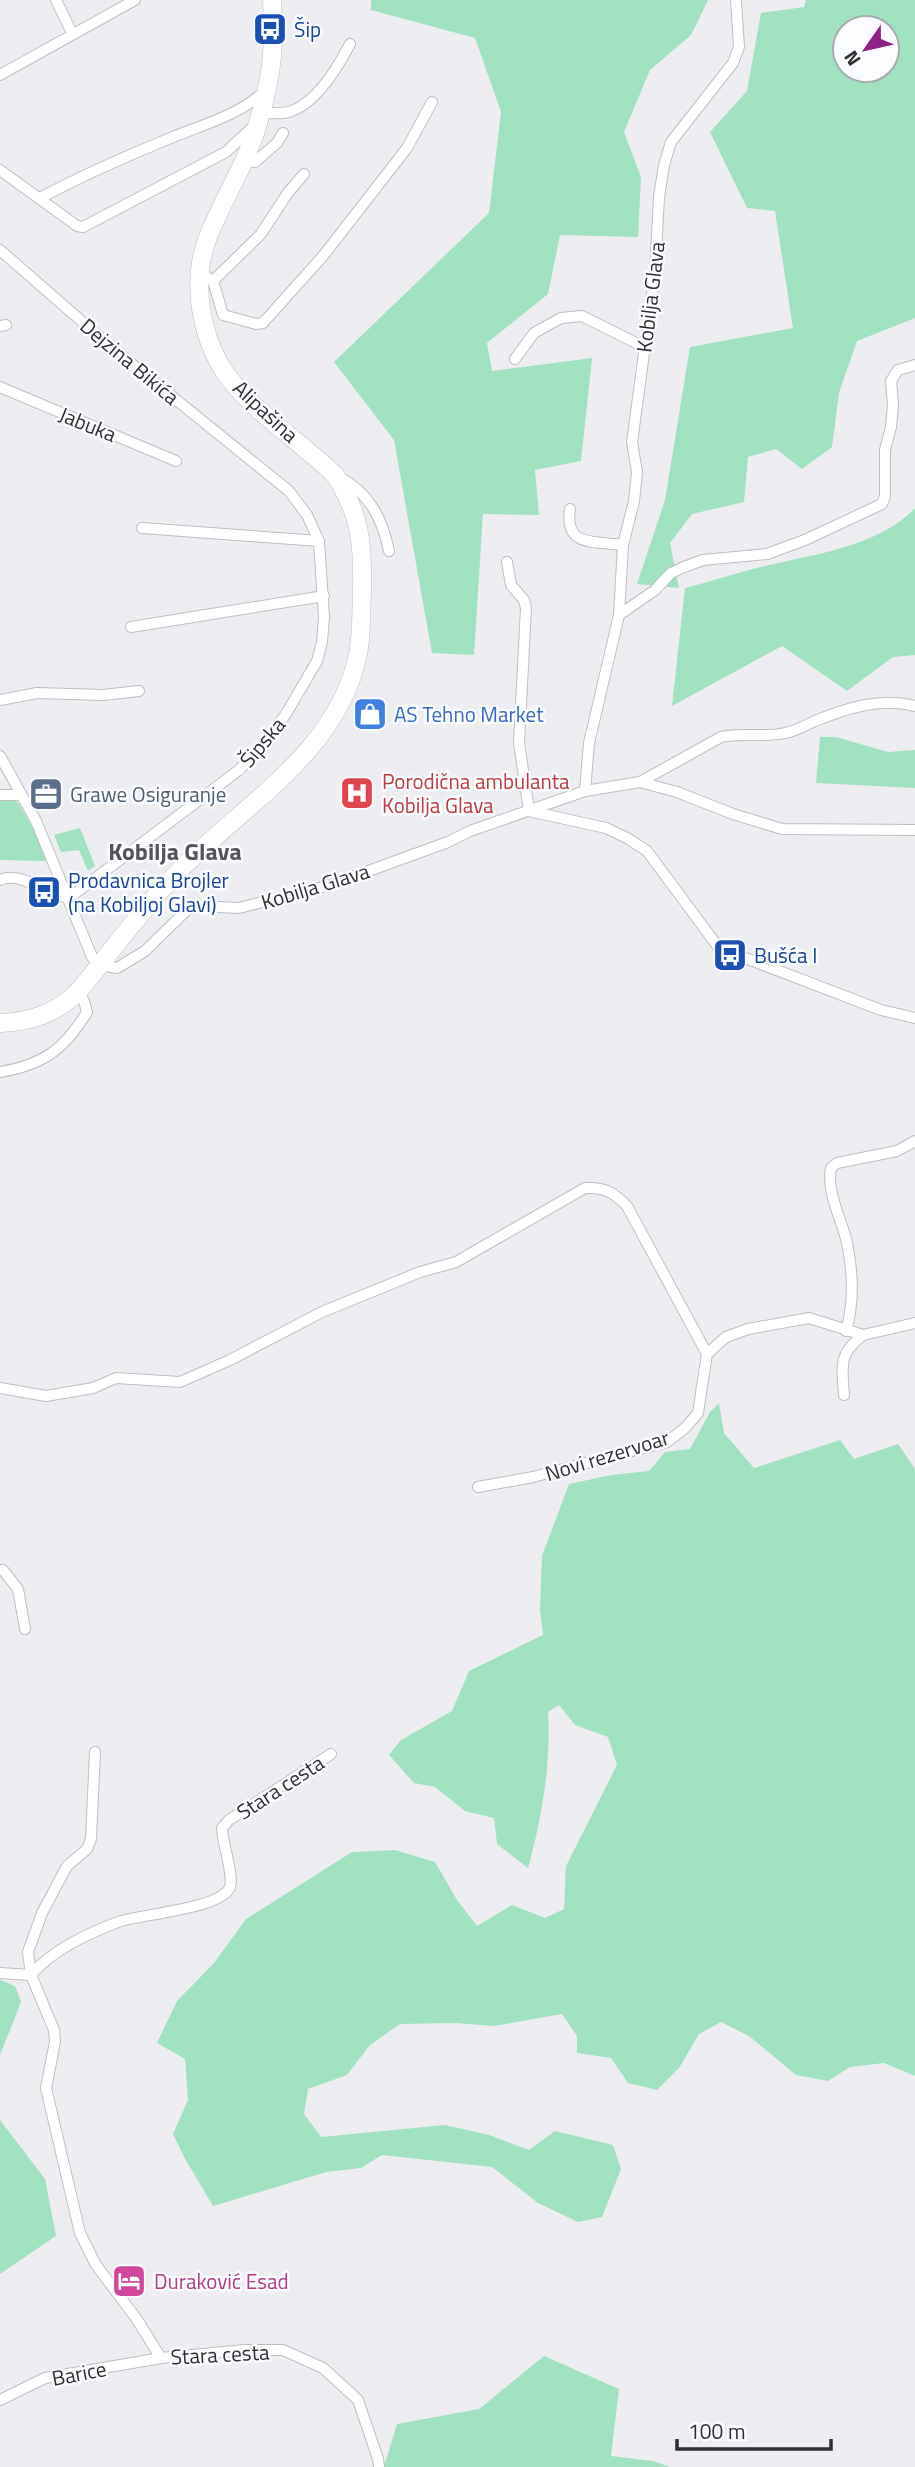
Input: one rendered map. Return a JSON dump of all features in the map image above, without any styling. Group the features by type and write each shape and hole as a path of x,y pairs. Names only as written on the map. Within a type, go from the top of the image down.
{"main road":[{"name":"Alipašina","path":"101,965 174,875 269,791 308,748 331,719 347,688 358,655 361,536 356,515 345,491 335,475 250,400 226,374 202,318 208,237 244,160 269,87 274,37 272,0"},
{"path":"0,1023 40,1017 62,1007 101,965"}],"street":[{"path":"56,0 72,33"},
{"path":"0,75 135,0"},
{"name":"Kobilja Glava","path":"585,791 589,743 619,615 623,545 636,484 637,465 632,442 655,272 659,197 664,165 671,142 733,63 739,47 736,0"},
{"path":"0,170 77,226 83,227 226,152 260,118 296,110 337,71 350,44"},
{"path":"40,198 172,137 227,116 252,103 269,87"},
{"path":"304,174 287,194 261,234 206,277 223,315 256,324 263,323 323,256 407,148 432,102"},
{"path":"244,160 255,162 262,158 283,133"},
{"name":"Dejzina Bikića","path":"0,250 117,352 263,469"},
{"path":"515,359 534,333 561,318 582,316 644,347"},
{"path":"619,615 655,590 671,573 684,567 704,560 767,554 882,505 886,496 885,450 892,416 891,381 898,370 915,365"},
{"name":"Jabuka","path":"0,387 176,461"},
{"name":"Šipska","path":"69,898 239,770 267,740 286,714 317,661 322,642 324,596 319,541 307,516 289,491 263,469"},
{"path":"335,475 367,497 382,522 389,551"},
{"path":"570,509 568,522 571,534 578,539 623,545"},
{"path":"142,528 319,541"},
{"path":"507,562 511,584 524,600 526,608 519,743 529,811 606,828 646,851 719,948 881,1010 915,1018"},
{"path":"131,627 324,596"},
{"path":"0,700 37,693 103,695 139,691"},
{"name":"Kobilja Glava","path":"101,965 117,968 130,962 187,910 200,906 239,908 330,885 448,842 470,831 585,791 640,782 721,737 734,734 787,733 820,719 872,703 892,700 915,706"},
{"path":"0,756 36,821 92,957 101,965"},
{"name":"Kobilja Glava","path":"640,782 677,792 733,814 782,829 915,830"},
{"path":"0,795 21,794"},
{"path":"0,880 23,879 55,896 69,898"},
{"path":"0,1072 23,1068 49,1056 74,1034 87,1012 84,1001 77,993"},
{"path":"846,1331 852,1305 849,1260 834,1195 831,1168 837,1163 897,1152 915,1141"},
{"path":"0,1388 46,1396 93,1388 116,1378 180,1382 230,1360 322,1312 420,1272 456,1262 585,1188 598,1187 612,1191 627,1206 707,1354 726,1337 748,1329 810,1318 863,1335"},
{"path":"844,1395 842,1364 850,1345 863,1335 915,1323"},
{"name":"Novi rezervoar","path":"478,1487 533,1477 667,1442 698,1413 707,1354"},
{"path":"0,1570 3,1570 18,1589 25,1629"},
{"name":"Stara cesta","path":"95,1752 91,1839 87,1849 68,1866 41,1913 28,1952 31,1975 54,2030 55,2042 46,2088 80,2233 96,2265 161,2358 245,2350 283,2350 323,2368 358,2400 379,2467"},
{"name":"Stara cesta","path":"31,1975 49,1958 88,1935 121,1921 195,1906 225,1893 230,1887 230,1877 222,1828 229,1820 331,1754"},
{"path":"0,1973 31,1975"},
{"name":"Barice","path":"0,2400 45,2378 161,2358"}],"green space":[{"path":"371,0 708,0 691,35 650,70 624,132 641,177 638,237 560,235 548,294 487,343 492,371 592,358 581,461 535,470 539,515 483,514 474,655 432,653 394,440 334,362 489,213 501,112 475,38 371,10"},
{"path":"806,0 915,0 915,318 857,341 839,393 832,447 802,469 776,449 748,457 744,502 692,514 670,543 679,588 637,584 665,500 690,347 793,328 775,211 747,208 710,132 747,91 761,13 804,7"},
{"path":"915,508 915,655 893,657 847,691 782,646 672,706 685,588 862,541 900,522"},
{"path":"820,737 836,737 888,752 915,750 915,788 816,783"},
{"path":"0,798 15,800 19,804 50,858 44,861 0,860"},
{"path":"80,828 95,866 88,871 79,850 61,852 54,835"},
{"path":"719,1403 724,1433 754,1468 840,1440 854,1459 898,1444 915,1469 915,2076 884,2063 850,2067 828,2081 796,2075 749,2036 721,2022 699,2034 679,2068 657,2090 628,2083 611,2058 577,2053 577,2036 562,2014 494,2026 455,2023 400,2024 370,2045 347,2075 308,2089 304,2114 321,2137 445,2125 489,2135 529,2150 555,2131 613,2145 621,2169 602,2217 578,2222 538,2203 492,2167 382,2155 361,2168 326,2172 213,2206 173,2134 188,2100 185,2059 157,2043 177,2001 214,1963 246,1919 352,1852 395,1850 435,1862 457,1900 477,1926 512,1905 545,1918 564,1909 566,1866 617,1765 608,1737 575,1725 559,1705 548,1712 544,1791 528,1868 497,1844 494,1818 465,1811 435,1787 414,1783 389,1755 401,1740 452,1711 469,1671 543,1635 540,1610 542,1556 569,1484 611,1475 649,1471 665,1452 690,1449 710,1412"},
{"path":"0,1980 15,1986 21,2002 0,2055"},
{"path":"0,2120 45,2179 56,2236 0,2274"},
{"path":"544,2356 619,2389 611,2456 653,2461 670,2467 384,2467 397,2424 479,2409"}],"place":[{"name":"Šip","path":"270,29"},
{"name":"AS Tehno Market","path":"370,714"},
{"name":"Porodična ambulanta Kobilja Glava","path":"357,793"},
{"name":"Grawe Osiguranje","path":"46,794"},
{"name":"Prodavnica Brojler (na Kobiljoj Glavi)","path":"44,892"},
{"name":"Bušća I","path":"730,955"},
{"name":"Duraković Esad","path":"129,2281"}],"district":[{"name":"Kobilja Glava","path":"175,851"}]}
